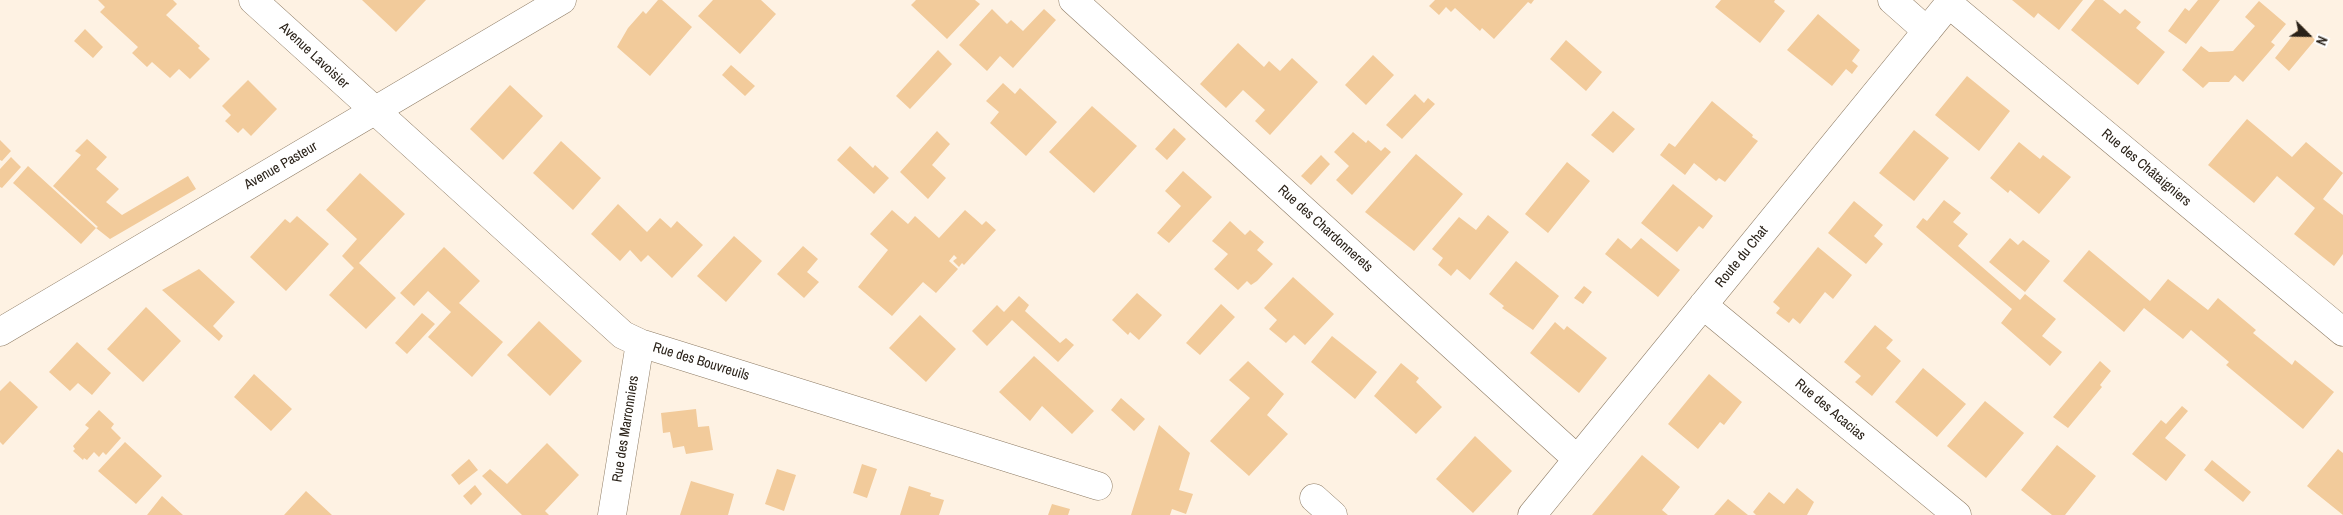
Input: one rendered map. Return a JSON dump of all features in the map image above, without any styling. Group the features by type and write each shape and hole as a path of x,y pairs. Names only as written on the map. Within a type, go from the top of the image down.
{"street":[{"name":"Avenue Lavoisier","path":"253,0 375,112"},
{"name":"Avenue Pasteur","path":"0,332 562,0"},
{"name":"Rue des Chardonnerets","path":"1072,0 1577,459"},
{"path":"1892,0 1927,31"},
{"name":"Route du Chat","path":"1532,515 1951,2"},
{"name":"Rue des Châtaigniers","path":"1951,2 2343,332"},
{"name":"Rue des Bouvreuils","path":"375,112 623,335 640,343 1098,486"},
{"name":"Rue des Acacias","path":"1703,304 1957,515"},
{"name":"Rue des Marronniers","path":"612,515 640,343"}],"building":[{"path":"98,0 173,0 177,4 166,15 200,46 198,48 210,59 190,79 179,69 170,78 152,62 147,67 132,53 138,47 100,12 105,7"},
{"path":"362,0 426,0 396,32"},
{"path":"658,0 662,0 692,27 650,76 617,47 628,28 643,11 646,14"},
{"path":"713,0 761,0 776,14 740,54 698,16"},
{"path":"916,0 975,0 980,4 947,39 911,5"},
{"path":"1435,0 1534,0 1531,4 1528,2 1494,39 1482,28 1480,31 1455,8 1451,12 1446,7 1439,15 1429,6"},
{"path":"1721,0 1775,0 1774,2 1785,11 1760,43 1715,7"},
{"path":"2012,0 2083,0 2059,30 2038,13 2034,18"},
{"path":"2095,0 2103,0 2120,14 2125,9 2141,22 2136,28 2165,52 2138,85 2071,30"},
{"path":"2198,0 2220,0 2186,44 2168,31 2185,8 2189,11"},
{"path":"2259,1 2286,24 2271,42 2275,45 2243,82 2235,75 2229,82 2209,82 2203,88 2182,70 2201,46 2209,52 2233,51 2255,26 2245,17"},
{"path":"992,9 1007,24 1011,20 1023,31 1044,9 1056,20 1013,68 1000,56 987,71 959,45"},
{"path":"1818,14 1860,50 1852,61 1858,66 1852,74 1846,69 1832,86 1787,50"},
{"path":"2301,25 2315,40 2289,71 2275,58"},
{"path":"85,29 103,47 93,58 74,41"},
{"path":"1566,40 1602,72 1586,91 1550,59"},
{"path":"1238,43 1264,67 1269,61 1280,71 1292,58 1318,82 1270,135 1255,121 1265,110 1243,90 1226,108 1200,84"},
{"path":"938,50 952,64 910,109 896,96"},
{"path":"1373,55 1394,75 1366,105 1345,85"},
{"path":"731,65 755,86 745,96 722,75"},
{"path":"1967,76 2010,111 1979,151 1935,115"},
{"path":"248,80 277,109 251,136 243,128 238,133 225,121 231,115 222,106"},
{"path":"1003,83 1015,94 1020,88 1057,122 1026,156 990,123 999,112 986,101"},
{"path":"510,85 543,116 503,160 470,129"},
{"path":"1415,94 1424,103 1428,98 1435,104 1402,139 1386,125"},
{"path":"1712,101 1758,141 1725,182 1719,178 1716,181 1694,163 1685,175 1660,155 1669,143 1675,147"},
{"path":"1092,106 1137,146 1094,193 1049,152"},
{"path":"1613,111 1635,129 1613,153 1591,135"},
{"path":"2247,119 2292,157 2306,142 2343,173 2323,199 2343,215 2343,254 2334,266 2294,234 2315,208 2277,176 2254,203 2208,165"},
{"path":"1174,128 1186,139 1167,160 1155,149"},
{"path":"1914,130 1949,158 1914,201 1879,173"},
{"path":"937,131 950,144 932,165 946,178 928,199 900,172"},
{"path":"1353,132 1366,143 1368,140 1381,151 1385,147 1391,152 1352,195 1336,180 1349,166 1334,152"},
{"path":"87,139 107,157 96,169 119,189 106,202 122,215 188,176 196,189 110,239 53,186 81,155 75,151"},
{"path":"0,140 11,151 2,161 0,160"},
{"path":"561,141 601,178 573,210 533,173"},
{"path":"2019,142 2040,159 2043,155 2071,177 2039,214 2010,190 2008,193 1990,178"},
{"path":"850,146 873,168 875,165 889,178 874,194 837,160"},
{"path":"1416,154 1463,194 1414,251 1365,212"},
{"path":"1321,155 1330,164 1311,185 1301,176"},
{"path":"11,157 21,167 2,188 0,187 0,169"},
{"path":"1567,162 1590,181 1548,233 1525,214"},
{"path":"28,166 96,228 81,244 13,183"},
{"path":"1183,171 1212,197 1169,243 1157,233 1181,206 1165,191"},
{"path":"360,173 405,214 359,263 396,298 366,329 329,295 354,268 342,256 357,239 326,210"},
{"path":"1673,184 1713,216 1703,229 1699,226 1677,252 1641,223"},
{"path":"1944,200 1961,213 1953,222 1968,234 1958,246 2020,300 2025,294 2056,319 2042,336 2062,352 2050,366 2001,323 2012,309 1916,227 1923,218 1927,221"},
{"path":"1854,201 1883,225 1874,236 1883,244 1866,264 1828,233"},
{"path":"618,204 647,232 660,218 671,228 677,221 703,245 672,278 648,255 641,262 630,250 620,261 591,234"},
{"path":"892,210 908,224 915,216 939,238 965,210 982,225 986,221 996,230 964,265 962,263 959,267 953,261 957,258 954,255 949,261 958,269 936,293 923,282 892,316 858,287 888,250 870,234"},
{"path":"1488,215 1509,232 1470,280 1457,269 1451,276 1438,265 1443,258 1432,249 1459,217 1476,230"},
{"path":"297,216 329,244 286,291 250,257 285,219 290,223"},
{"path":"1230,221 1245,235 1250,230 1264,242 1257,250 1273,264 1257,281 1251,285 1247,281 1238,290 1214,269 1228,254 1212,241"},
{"path":"734,236 762,261 726,302 697,276"},
{"path":"1618,238 1631,249 1641,238 1680,270 1658,297 1605,254"},
{"path":"2010,238 2018,245 2023,240 2050,261 2025,292 1989,262"},
{"path":"803,246 818,259 807,272 819,282 804,298 777,274"},
{"path":"444,247 480,281 459,303 503,342 472,377 428,337 451,312 428,291 414,306 400,293"},
{"path":"1818,247 1852,275 1833,299 1825,292 1800,324 1793,318 1789,323 1776,313 1780,308 1773,302"},
{"path":"2089,250 2150,301 2168,279 2208,310 2218,298 2256,330 2253,333 2292,365 2295,360 2334,392 2303,429 2226,365 2229,362 2191,330 2183,339 2144,308 2124,332 2063,281"},
{"path":"1516,261 1559,296 1533,330 1502,308 1504,306 1489,294"},
{"path":"199,269 235,302 213,326 223,336 219,341 162,290"},
{"path":"1293,277 1334,314 1305,345 1294,335 1286,343 1269,329 1277,320 1264,308"},
{"path":"1584,286 1592,292 1583,304 1574,298"},
{"path":"1137,293 1162,315 1139,340 1130,332 1128,335 1112,320"},
{"path":"1019,296 1029,305 1025,311 1060,343 1066,338 1074,345 1058,362 1012,320 987,346 972,331 997,305 1004,312"},
{"path":"1221,304 1235,317 1200,355 1186,343"},
{"path":"146,307 181,341 143,382 107,349"},
{"path":"422,313 435,324 407,354 395,343"},
{"path":"920,315 956,349 926,382 889,348"},
{"path":"539,321 582,361 550,396 507,355"},
{"path":"1555,322 1564,330 1567,326 1607,358 1579,393 1530,353"},
{"path":"1875,325 1893,340 1886,348 1901,361 1872,396 1855,382 1861,376 1844,362"},
{"path":"1332,336 1377,372 1355,399 1311,362"},
{"path":"77,342 111,373 92,395 78,383 70,391 49,372"},
{"path":"1034,356 1094,411 1072,434 1042,406 1030,421 999,392"},
{"path":"1248,361 1284,394 1267,415 1288,434 1249,476 1210,441 1250,398 1229,380"},
{"path":"2100,361 2111,371 2100,385 2102,387 2068,428 2053,417"},
{"path":"1401,363 1419,378 1416,382 1442,407 1416,434 1374,396"},
{"path":"1923,368 1966,404 1937,437 1895,402"},
{"path":"254,374 292,409 271,431 234,397"},
{"path":"1709,374 1742,402 1724,425 1720,422 1698,449 1668,424"},
{"path":"10,381 38,407 3,445 0,442 0,391"},
{"path":"1121,398 1145,419 1134,431 1111,410"},
{"path":"1985,401 2024,433 1986,478 1947,446"},
{"path":"2182,406 2188,411 2165,438 2186,455 2166,481 2132,454 2161,420 2166,424"},
{"path":"696,409 698,427 709,426 713,450 686,454 684,446 673,448 670,432 663,433 661,413"},
{"path":"99,410 114,424 111,428 121,438 106,455 103,452 99,457 94,452 87,460 84,458 83,460 73,451 75,449 73,446 89,428 85,425"},
{"path":"1159,425 1190,453 1179,490 1193,494 1186,514 1172,509 1170,515 1131,515"},
{"path":"1475,436 1512,471 1473,513 1436,479"},
{"path":"125,442 162,476 136,504 98,471"},
{"path":"547,443 579,475 545,511 549,515 522,515 482,476 490,469 507,484"},
{"path":"2057,445 2096,476 2065,515 2052,515 2021,490"},
{"path":"2338,449 2343,453 2343,515 2307,486"},
{"path":"1642,455 1680,487 1662,510 1668,515 1592,515"},
{"path":"469,459 478,470 459,485 451,475"},
{"path":"2212,460 2251,492 2243,502 2204,470"},
{"path":"862,464 877,469 867,498 853,493"},
{"path":"777,469 796,475 784,511 765,504"},
{"path":"691,481 734,494 728,515 680,515"},
{"path":"475,485 482,494 471,505 463,496"},
{"path":"909,486 931,493 930,496 944,500 939,515 900,515"},
{"path":"1797,488 1814,502 1807,515 1756,515 1753,512 1769,492 1784,504"},
{"path":"306,491 332,515 284,515"},
{"path":"162,496 183,515 147,515"},
{"path":"1728,499 1748,515 1714,515"},
{"path":"1052,504 1070,509 1068,515 1048,515"}]}
